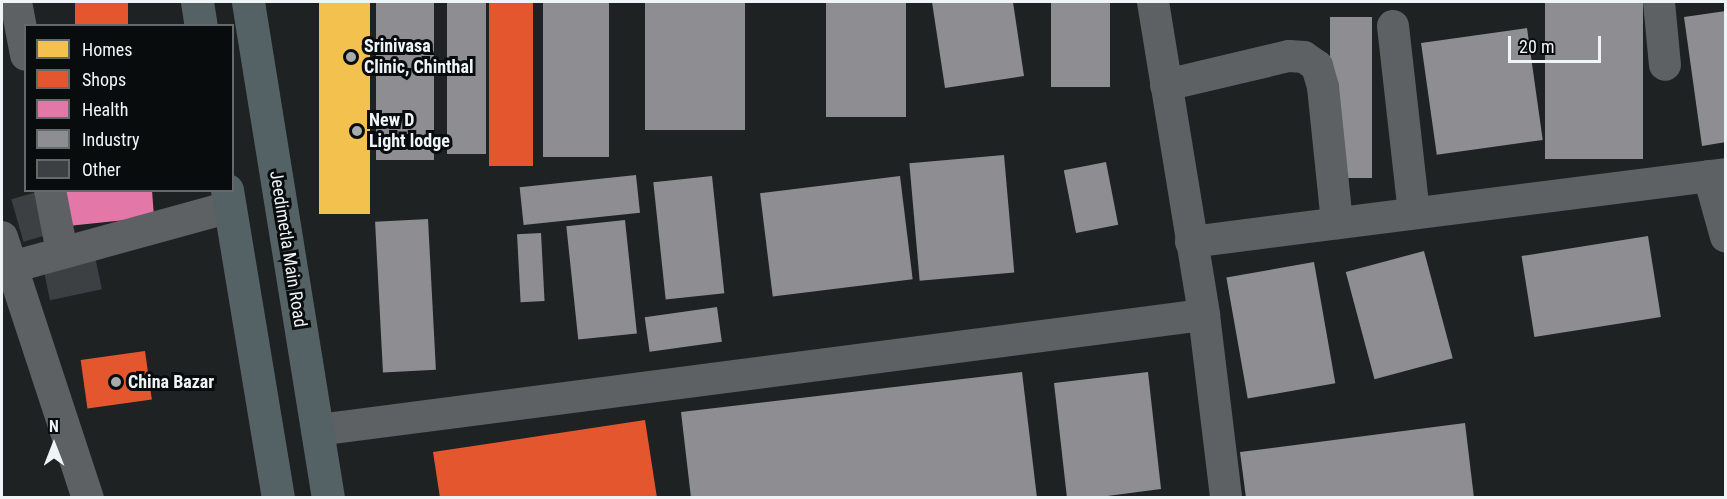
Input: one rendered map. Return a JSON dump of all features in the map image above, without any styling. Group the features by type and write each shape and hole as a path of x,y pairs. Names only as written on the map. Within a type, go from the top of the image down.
{"main road":[{"path":"197,2 201,24"},
{"name":"Jeedimetla Main Road","path":"248,2 328,498"},
{"path":"229,199 278,498"}],"street":[{"path":"16,2 24,44"},
{"path":"1153,2 1204,315 1226,498"},
{"path":"1659,2 1665,64"},
{"path":"1393,26 1414,213"},
{"path":"1166,85 1288,56 1304,57 1317,66 1323,87 1337,223"},
{"path":"1191,242 1717,175 1725,237"},
{"path":"50,192 62,252"},
{"path":"12,267 229,199"},
{"path":"2,237 12,267 12,302 88,498"},
{"path":"318,430 1204,315"}],"building: Homes":[{"path":"319,2 370,2 370,214 319,214"}],"building: Shops":[{"path":"75,2 128,2 128,24 75,24"},
{"path":"489,2 533,2 533,166 489,166"},
{"path":"145,351 152,400 87,409 81,360"},
{"path":"645,420 657,498 440,498 433,452"}],"building: Health":[{"path":"64,192 152,192 154,217 68,226"}],"building: Industry":[{"path":"376,2 434,2 434,160 376,160"},
{"path":"447,2 486,2 486,154 447,154"},
{"path":"543,2 609,2 609,157 543,157"},
{"path":"645,2 745,2 745,130 645,130"},
{"path":"826,2 906,2 906,117 826,117"},
{"path":"932,2 1013,2 1024,76 945,88"},
{"path":"1051,2 1110,2 1110,87 1051,87"},
{"path":"1545,2 1643,2 1643,159 1545,159"},
{"path":"1726,11 1726,142 1702,146 1684,17"},
{"path":"1330,17 1372,17 1372,178 1330,178"},
{"path":"1527,28 1543,140 1437,155 1421,43"},
{"path":"1004,155 1014,273 920,281 909,163"},
{"path":"1106,162 1118,225 1076,233 1064,170"},
{"path":"636,175 640,213 524,225 520,187"},
{"path":"712,176 724,293 666,300 653,182"},
{"path":"900,176 913,279 773,296 760,193"},
{"path":"428,219 436,370 383,373 375,222"},
{"path":"625,220 637,333 578,340 566,226"},
{"path":"541,233 545,301 521,302 517,234"},
{"path":"1648,236 1661,317 1534,337 1522,256"},
{"path":"1424,251 1453,358 1374,379 1346,272"},
{"path":"1314,262 1335,383 1248,399 1226,277"},
{"path":"717,307 722,342 650,352 645,317"},
{"path":"1022,372 1037,498 691,498 681,412"},
{"path":"1148,372 1161,489 1092,498 1067,498 1054,383"},
{"path":"1465,423 1474,498 1246,498 1240,452"}],"building: Other":[{"path":"45,192 56,232 23,242 11,199"},
{"path":"94,252 102,289 50,300 42,263"}],"place":[{"name":"Srinivasa Clinic, Chinthal","path":"351,57"},
{"name":"New D Light lodge","path":"357,131"},
{"name":"China Bazar","path":"116,382"}]}
